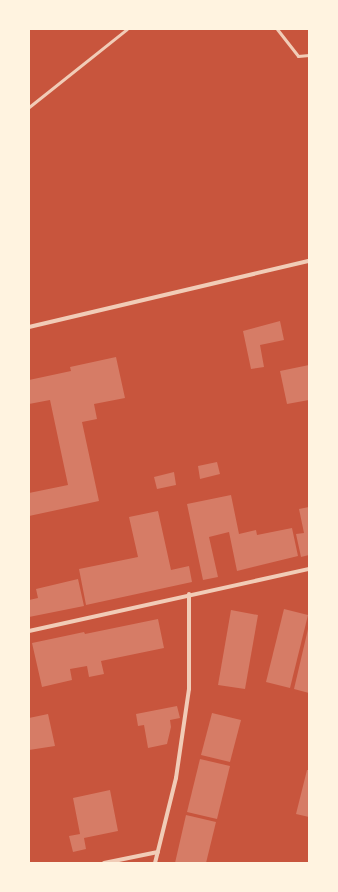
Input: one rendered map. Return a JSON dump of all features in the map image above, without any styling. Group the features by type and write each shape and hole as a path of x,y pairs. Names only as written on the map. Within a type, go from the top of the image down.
{"street":[{"path":"29,327 309,261"},
{"path":"29,631 189,594 309,569"},
{"path":"155,863 176,778 189,689 189,594"},
{"path":"104,863 158,852"}],"lane":[{"path":"29,107 127,29"},
{"path":"277,29 298,56 309,55"}],"building":[{"path":"280,321 284,340 260,345 264,367 251,369 243,331"},
{"path":"116,357 125,398 94,404 97,419 82,422 99,501 29,516 29,493 68,485 50,400 29,404 29,380 71,371 70,367"},
{"path":"309,365 309,400 287,404 280,371"},
{"path":"217,462 220,474 200,479 198,466"},
{"path":"174,472 176,485 157,489 154,477"},
{"path":"231,495 239,534 256,530 257,535 292,528 298,556 237,571 229,532 209,537 218,577 203,580 187,504"},
{"path":"309,507 309,555 301,557 296,534 304,533 299,509"},
{"path":"158,511 171,570 189,566 192,582 86,605 79,569 138,557 129,517"},
{"path":"78,579 84,606 29,617 29,600 38,598 36,589"},
{"path":"284,609 308,615 290,688 266,682"},
{"path":"231,610 258,615 245,689 218,685"},
{"path":"158,619 164,648 101,661 104,674 89,677 87,666 70,669 72,680 42,687 32,643"},
{"path":"309,629 309,693 294,689"},
{"path":"177,706 180,718 170,720 171,727 167,744 148,748 144,725 138,726 136,714"},
{"path":"212,713 241,720 230,762 201,755"},
{"path":"48,714 55,746 29,750 29,718"},
{"path":"200,759 230,766 217,819 187,812"},
{"path":"307,770 309,770 309,817 296,814"},
{"path":"110,790 118,831 84,838 86,849 73,852 69,836 80,834 73,798"},
{"path":"186,815 216,822 206,863 175,863"}]}
